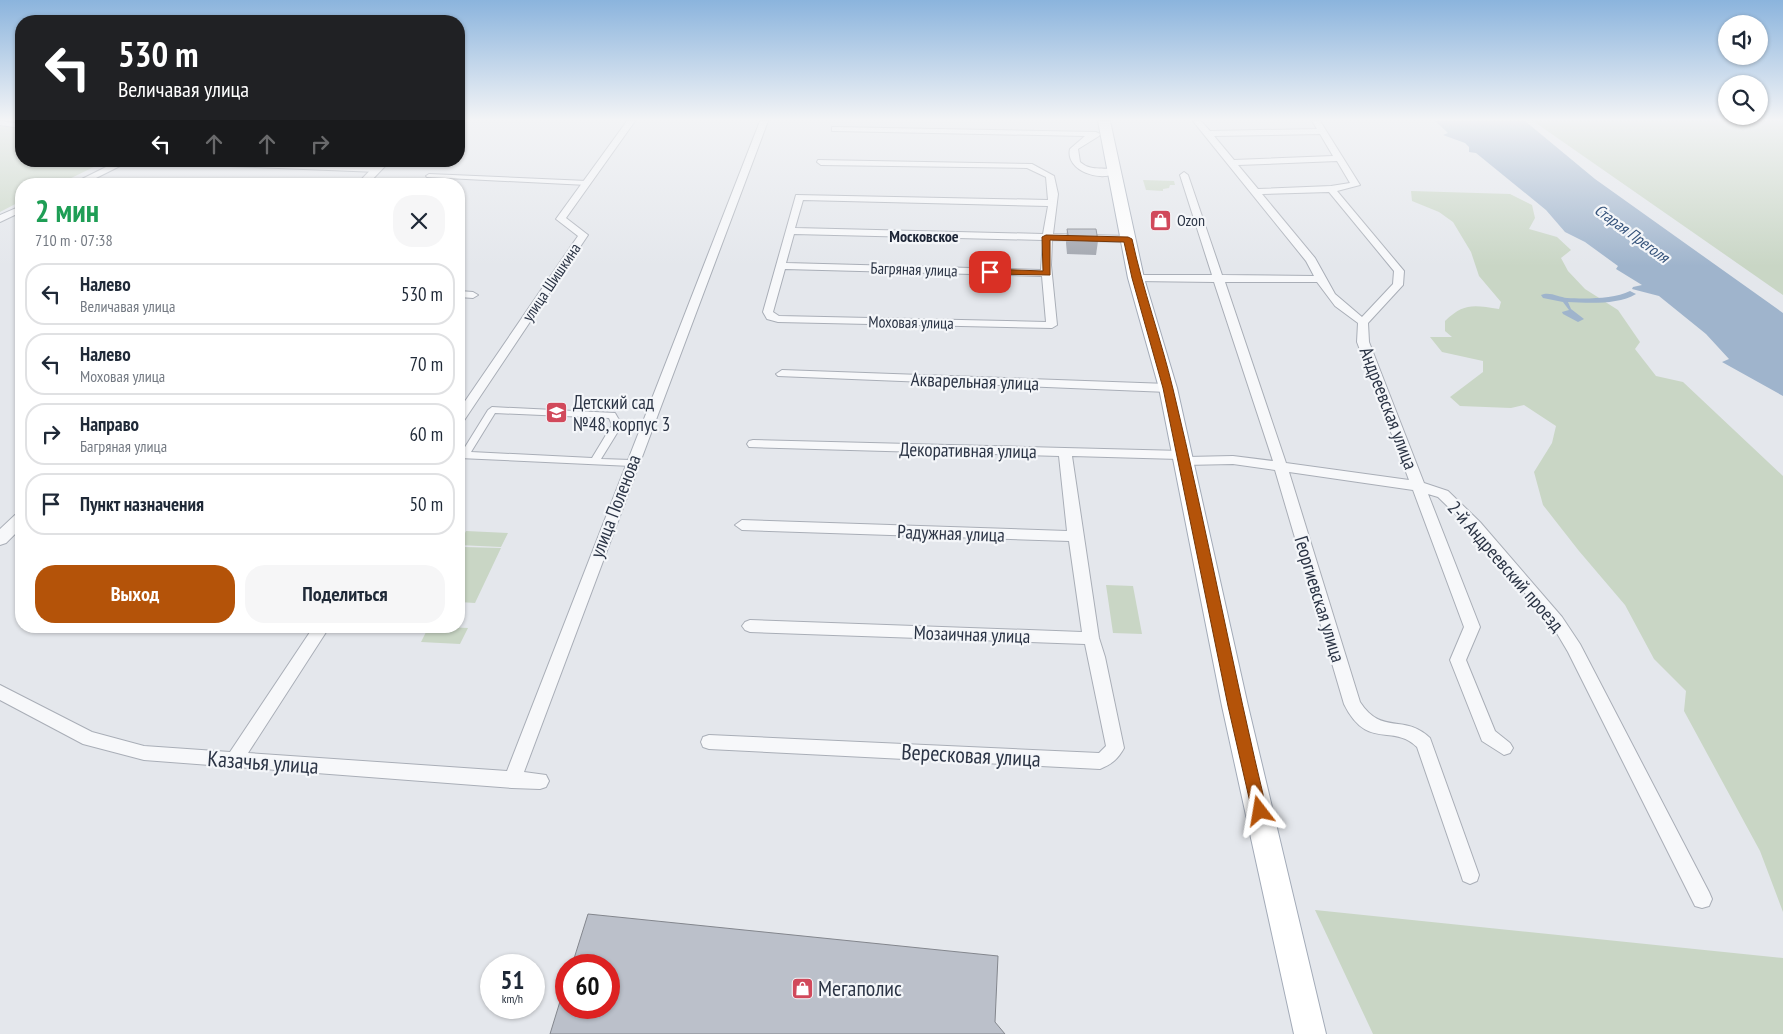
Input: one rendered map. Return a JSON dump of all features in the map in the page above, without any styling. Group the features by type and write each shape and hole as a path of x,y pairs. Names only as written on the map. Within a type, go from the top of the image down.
{"main road":[{"path":"1113,172 1136,278 1168,388 1235,706 1310,1034"}],"street":[{"path":"89,178 108,169"},
{"path":"368,178 378,169"},
{"name":"улица Шишкина","path":"465,410 583,235 561,219 597,169"},
{"name":"улица Поленова","path":"512,780 631,463 664,384 746,169"},
{"name":"Моховая улица","path":"1037,169 1050,176 1053,183 1051,203 1046,237 1052,325 778,319 771,316 768,312 799,197 1051,203"},
{"path":"1088,169 1095,172 1113,172"},
{"name":"Андреевская улица","path":"1236,169 1311,260 1319,279 1346,314 1363,322 1362,342 1472,627 1468,642 1461,649 1458,660 1488,736 1504,748"},
{"path":"1254,192 1331,189 1356,185 1346,169"},
{"name":"Георгиевская улица","path":"1184,175 1281,468 1352,704 1367,723 1409,731 1419,736 1424,743 1470,875"},
{"path":"429,176 587,183"},
{"path":"1331,189 1399,271 1398,285 1363,322"},
{"path":"0,219 15,212"},
{"path":"789,230 1128,239"},
{"name":"Багряная улица","path":"781,266 1047,273"},
{"path":"1136,278 1319,279"},
{"path":"465,294 473,295"},
{"name":"Акварельная улица","path":"782,374 1168,388"},
{"path":"465,450 492,410 612,415 617,426 595,461"},
{"name":"Декоративная улица","path":"753,444 1065,452 1183,458"},
{"path":"1065,452 1075,536 1091,638"},
{"path":"465,455 631,463"},
{"name":"2-й Андреевский проезд","path":"1183,458 1233,460 1418,486 1444,494 1475,525 1557,621 1574,648 1702,899"},
{"path":"0,539 15,525"},
{"name":"Радужная улица","path":"742,525 1075,536"},
{"name":"Мозаичная улица","path":"750,626 1091,638"},
{"path":"234,760 317,633"},
{"name":"Вересковая улица","path":"709,742 1100,761 1108,757 1115,748 1097,657 1091,638"},
{"name":"Казачья улица","path":"0,692 63,727 108,745 144,753 540,782"}],"green space":[{"path":"0,169 89,169 71,178 15,178 15,204 0,212"},
{"path":"1602,169 1783,169 1783,295"},
{"path":"1143,180 1174,181 1175,185 1170,185 1169,188 1163,189 1163,191 1146,190"},
{"path":"1411,191 1510,194 1532,205 1535,218 1529,229 1557,237 1571,250 1561,258 1568,271 1585,289 1618,310 1640,342 1635,349 1656,376 1683,382 1783,476 1783,912 1760,851 1684,711 1686,691 1654,659 1625,605 1543,505 1534,472 1552,443 1556,426 1524,405 1511,408 1460,406 1450,397 1483,372 1483,361 1442,352 1430,337 1452,337 1445,331 1445,321 1464,308 1475,306 1499,309 1501,302 1479,276 1471,252 1453,222 1439,212 1412,201"},
{"path":"466,531 508,533 501,547 465,545"},
{"path":"465,547 501,548 475,603 465,602"},
{"path":"1106,585 1133,586 1142,634 1113,633"},
{"path":"465,628 468,628 460,644 421,642 426,633 465,633"},
{"path":"1315,910 1783,958 1783,1034 1373,1034"}],"water":[{"name":"Старая Преголя","path":"1496,169 1583,169 1783,313 1783,396 1722,362 1729,359 1706,334 1659,296 1632,289 1642,285 1616,269 1618,266 1585,242 1565,232 1546,210"},
{"path":"1630,291 1636,294 1629,298 1612,302 1568,302 1571,309 1584,319 1578,322 1563,314 1562,312 1569,310 1563,302 1543,298 1541,295 1591,298 1616,296"}],"building":[{"path":"1067,229 1096,229 1098,241 1069,240"},
{"name":"Мегаполис","path":"588,914 998,956 995,1022 1005,1034 550,1034 555,1018 620,1019 620,954 575,954"}],"place":[{"name":"Ozon","path":"1161,220"},
{"name":"Детский сад №48, корпус 3","path":"557,413"},
{"name":"Мегаполис","path":"802,988"}],"district":[{"name":"Московское","path":"924,236"}],"route":[{"path":"990,272 1047,273 1046,237 1128,239 1136,278 1168,388 1235,706 1260,811"}]}
